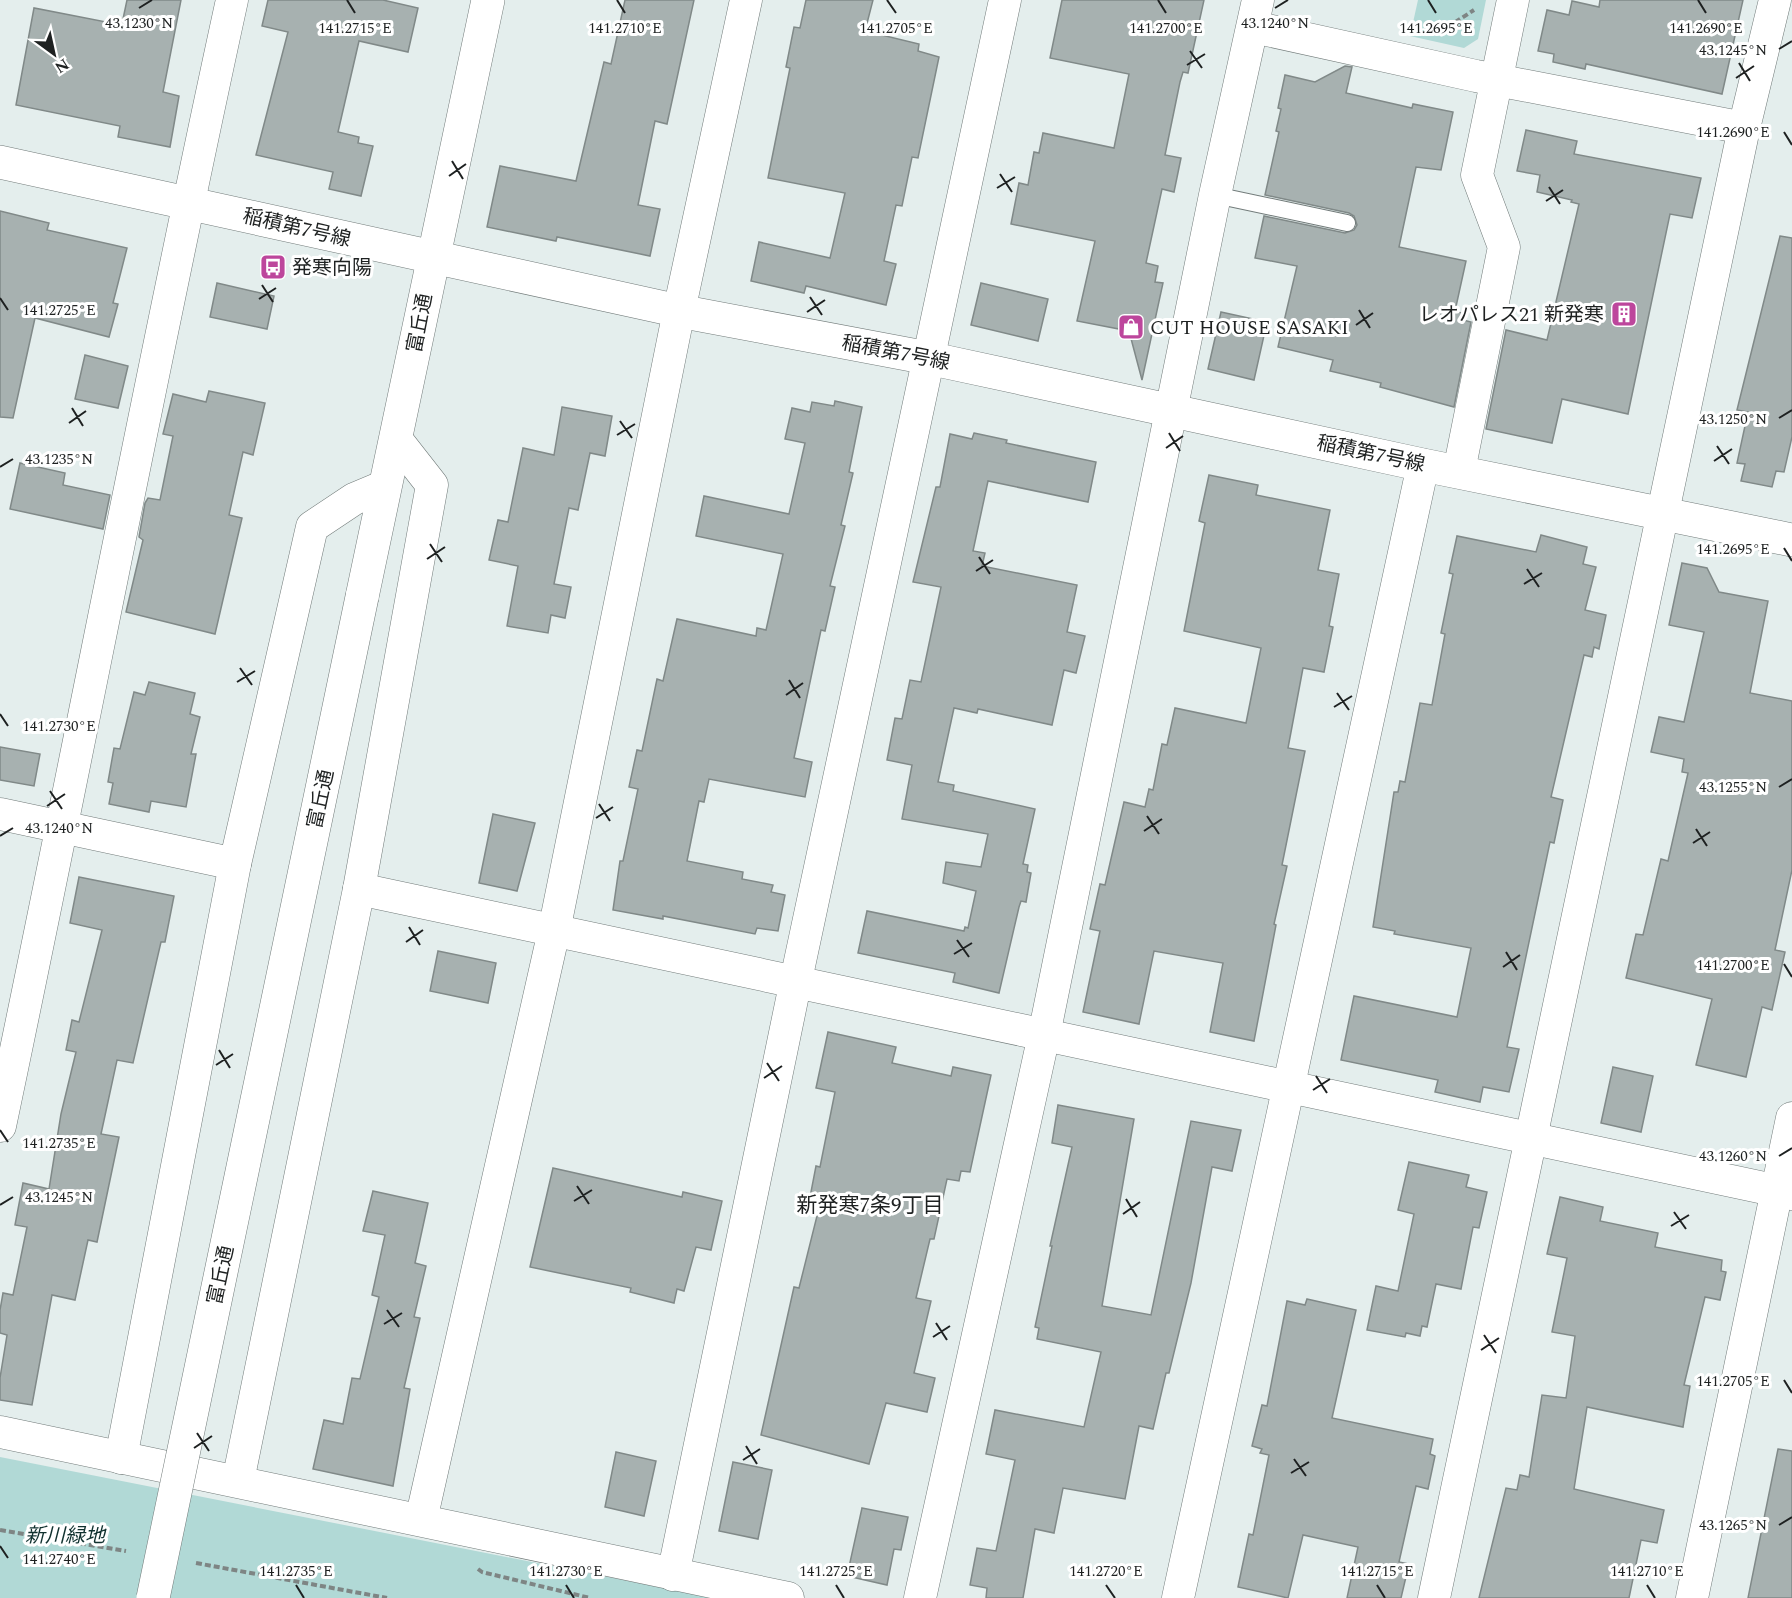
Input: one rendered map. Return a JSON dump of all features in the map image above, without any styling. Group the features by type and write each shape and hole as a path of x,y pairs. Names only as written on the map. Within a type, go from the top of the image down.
{"street":[{"path":"0,1126 63,828 188,202 231,0"},
{"name":"富丘通","path":"153,1598 488,0"},
{"path":"421,1520 554,931 679,311 746,0"},
{"path":"673,1575 796,980 1005,0"},
{"path":"1459,471 1504,247 1477,175 1513,0"},
{"path":"1434,1598 1744,128 1774,0"},
{"path":"920,1598 1044,1035 1215,195 1255,14 1496,80 1744,128"},
{"name":"稲積第7号線","path":"0,162 679,311 928,358 1423,465 1792,540"},
{"path":"238,1481 359,889 432,485 396,439"},
{"path":"1178,1598 1286,1087 1423,465"},
{"path":"122,1458 235,864 312,527 354,499 385,486"},
{"path":"0,814 235,864"},
{"path":"359,889 796,980 1286,1087 1785,1192"},
{"path":"1692,1598 1785,1192 1792,1118"},
{"path":"0,1432 788,1598"}],"lane":[{"path":"1215,195 1347,223"}],"path":[{"path":"1432,37 1480,6"}],"green space":[{"path":"1418,0 1486,0 1478,39 1464,48 1410,36"},
{"name":"新川緑地","path":"0,1457 704,1596 711,1598 0,1598"}],"building":[{"path":"127,0 181,0 163,92 179,96 170,147 118,137 120,126 16,105 34,8 116,24 118,18 123,19"},
{"path":"268,0 383,0 418,8 408,52 359,41 338,132 359,137 358,143 373,146 361,196 329,189 333,172 256,155 288,32 262,26"},
{"path":"625,0 694,0 667,124 655,121 638,205 660,209 650,256 557,237 556,241 487,227 500,166 576,181 604,62 611,64"},
{"path":"806,0 873,0 865,31 919,44 918,51 939,57 918,158 912,157 902,206 896,205 884,261 896,264 886,305 806,286 804,293 751,281 759,242 830,258 845,193 768,178 790,68 786,67 794,27 800,28"},
{"path":"1062,0 1204,0 1188,73 1183,72 1180,82 1165,155 1181,158 1174,192 1162,189 1146,263 1158,266 1155,282 1163,283 1142,380 1129,331 1077,321 1095,241 1011,224 1019,183 1028,185 1034,152 1039,153 1043,133 1114,148 1129,74 1050,58"},
{"path":"1600,0 1743,0 1722,94 1586,64 1585,69 1553,62 1554,54 1538,51 1547,10 1569,15 1572,1 1599,7"},
{"path":"1345,66 1352,67 1346,93 1412,108 1413,104 1453,112 1441,170 1416,167 1399,247 1466,261 1455,311 1465,314 1463,320 1471,322 1454,407 1380,387 1381,383 1330,371 1333,360 1278,347 1297,266 1255,258 1264,216 1345,233 1354,230 1357,225 1354,216 1349,213 1265,195 1279,132 1276,131 1281,109 1278,108 1285,75 1315,82"},
{"path":"1526,130 1577,141 1574,154 1701,178 1692,218 1670,214 1628,414 1562,399 1552,443 1486,429 1506,330 1547,340 1579,204 1571,202 1572,200 1537,192 1540,175 1517,171"},
{"path":"0,211 49,223 47,230 127,248 113,303 118,304 109,337 35,318 13,418 0,417"},
{"path":"1780,236 1792,238 1792,437 1784,472 1776,471 1772,487 1741,481 1745,464 1737,463 1748,412 1737,410"},
{"path":"217,283 274,296 267,329 210,317"},
{"path":"981,283 1048,299 1038,341 971,325"},
{"path":"1221,312 1267,322 1254,380 1208,369"},
{"path":"85,355 128,366 118,408 75,399"},
{"path":"209,391 265,403 253,455 243,452 229,515 242,518 215,634 126,612 143,540 139,537 145,503 148,498 160,500 173,436 163,434 173,394 206,402"},
{"path":"835,401 862,407 849,472 853,473 841,525 845,526 830,586 835,587 825,631 821,630 794,758 812,762 805,797 709,779 704,802 699,801 687,861 743,872 742,879 773,885 771,892 785,895 778,931 757,928 755,934 663,916 663,919 613,910 620,861 623,861 638,789 629,787 637,750 642,751 657,679 663,681 677,619 756,636 757,628 766,630 783,554 696,536 704,496 789,514 805,443 785,439 792,408 810,412 812,402 834,406"},
{"path":"562,407 612,416 605,456 590,453 578,510 569,508 554,584 571,587 565,618 551,615 548,633 507,626 518,566 489,560 498,520 508,522 523,448 554,455"},
{"path":"974,433 1007,440 1006,443 1096,462 1088,502 988,481 973,551 985,553 982,566 1077,585 1067,632 1085,636 1076,673 1064,670 1052,725 978,709 977,713 954,708 938,782 954,785 953,791 1035,809 1023,864 1028,865 1027,872 1031,873 1026,902 1021,901 1019,907 999,993 953,982 955,973 858,953 867,911 964,931 965,927 968,928 976,891 943,883 946,862 981,867 988,834 902,819 912,765 887,760 895,718 902,719 910,680 921,682 941,587 913,582 936,487 940,487 950,434 972,439"},
{"path":"20,463 65,473 63,485 110,495 103,529 10,509"},
{"path":"1209,475 1258,485 1256,495 1330,510 1318,570 1339,574 1329,626 1333,627 1324,672 1303,668 1288,748 1305,751 1282,865 1287,866 1274,924 1276,925 1254,1041 1210,1032 1223,963 1154,951 1139,1024 1083,1012 1100,931 1090,929 1100,884 1105,885 1124,802 1145,807 1149,789 1153,790 1162,744 1167,745 1175,708 1246,723 1261,648 1184,631 1205,523 1199,521"},
{"path":"1541,535 1587,547 1583,564 1596,567 1585,610 1606,615 1599,649 1594,647 1592,657 1584,655 1551,797 1563,800 1554,843 1550,842 1507,1047 1519,1049 1509,1092 1483,1087 1480,1102 1435,1092 1438,1080 1341,1060 1354,996 1457,1017 1471,948 1394,934 1395,931 1373,927 1394,792 1398,792 1400,781 1405,782 1420,703 1432,705 1445,634 1441,633 1453,574 1449,573 1457,536 1536,552"},
{"path":"1682,563 1707,568 1719,592 1768,601 1750,693 1792,701 1792,870 1775,950 1785,952 1772,1010 1762,1007 1746,1077 1696,1065 1712,999 1626,978 1636,934 1643,935 1661,859 1668,861 1688,773 1682,772 1684,759 1651,752 1659,717 1684,722 1704,632 1669,625"},
{"path":"149,682 195,693 190,714 200,717 191,754 196,754 186,807 151,801 149,812 109,804 113,783 108,782 114,748 120,749 134,692 145,695"},
{"path":"0,747 40,754 34,786 0,780"},
{"path":"493,814 535,823 517,891 479,883"},
{"path":"79,877 174,896 165,942 161,942 133,1063 117,1060 101,1134 119,1137 97,1242 88,1240 75,1300 52,1295 32,1405 0,1400 0,1378 7,1335 0,1333 0,1310 3,1293 13,1295 27,1227 15,1225 23,1183 49,1189 61,1114 76,1052 66,1050 72,1020 79,1022 102,930 70,923"},
{"path":"438,951 496,963 488,1003 430,991"},
{"path":"828,1032 896,1047 892,1063 951,1076 953,1067 991,1075 970,1172 961,1171 959,1181 947,1179 934,1239 930,1239 916,1298 931,1301 914,1373 935,1378 927,1412 886,1403 869,1464 761,1435 794,1287 799,1288 819,1208 819,1198 810,1197 816,1166 820,1167 835,1092 816,1088"},
{"path":"1613,1067 1653,1076 1641,1132 1601,1123"},
{"path":"1058,1105 1134,1119 1102,1306 1151,1315 1191,1121 1241,1130 1232,1171 1212,1167 1191,1283 1169,1373 1166,1373 1153,1429 1139,1426 1125,1499 1063,1488 1054,1533 1035,1529 1023,1598 986,1598 987,1588 970,1585 977,1548 996,1551 1015,1460 986,1454 995,1410 1084,1427 1101,1352 1037,1339 1039,1328 1035,1327 1072,1147 1052,1143"},
{"path":"1409,1162 1469,1175 1466,1187 1487,1192 1479,1228 1473,1227 1461,1289 1436,1284 1427,1327 1422,1326 1420,1336 1406,1333 1405,1337 1367,1330 1376,1286 1398,1291 1414,1214 1398,1210"},
{"path":"553,1168 682,1197 683,1192 722,1201 711,1250 696,1247 684,1291 677,1289 674,1303 630,1292 631,1288 530,1267"},
{"path":"373,1191 428,1203 415,1263 426,1266 414,1317 420,1318 404,1388 410,1389 393,1486 313,1469 324,1420 343,1424 352,1378 360,1379 379,1297 372,1295 385,1235 363,1231"},
{"path":"1560,1197 1603,1207 1600,1221 1658,1233 1655,1247 1722,1260 1721,1271 1726,1272 1720,1300 1705,1297 1684,1385 1690,1386 1683,1427 1587,1407 1574,1489 1664,1510 1657,1543 1641,1540 1629,1598 1479,1598 1506,1488 1517,1490 1520,1475 1529,1477 1542,1395 1566,1398 1575,1336 1552,1332 1567,1258 1547,1254"},
{"path":"1307,1299 1356,1310 1332,1418 1433,1439 1430,1454 1435,1456 1428,1489 1416,1486 1399,1562 1409,1564 1401,1598 1347,1598 1358,1547 1303,1535 1288,1598 1238,1587 1249,1534 1253,1535 1269,1455 1260,1453 1262,1449 1252,1446 1262,1405 1267,1406 1287,1301 1305,1305"},
{"path":"1778,1449 1792,1451 1792,1598 1748,1598"},
{"path":"616,1452 656,1461 644,1516 605,1507"},
{"path":"733,1462 772,1470 758,1539 719,1531"},
{"path":"862,1508 908,1517 901,1550 894,1549 887,1585 847,1576"}],"place":[{"name":"発寒向陽","path":"273,267"},
{"name":"レオパレス21 新発寒","path":"1624,314"},
{"name":"CUT HOUSE SASAKI","path":"1131,327"}],"district":[{"name":"新発寒7条9丁目","path":"870,1205"}]}
